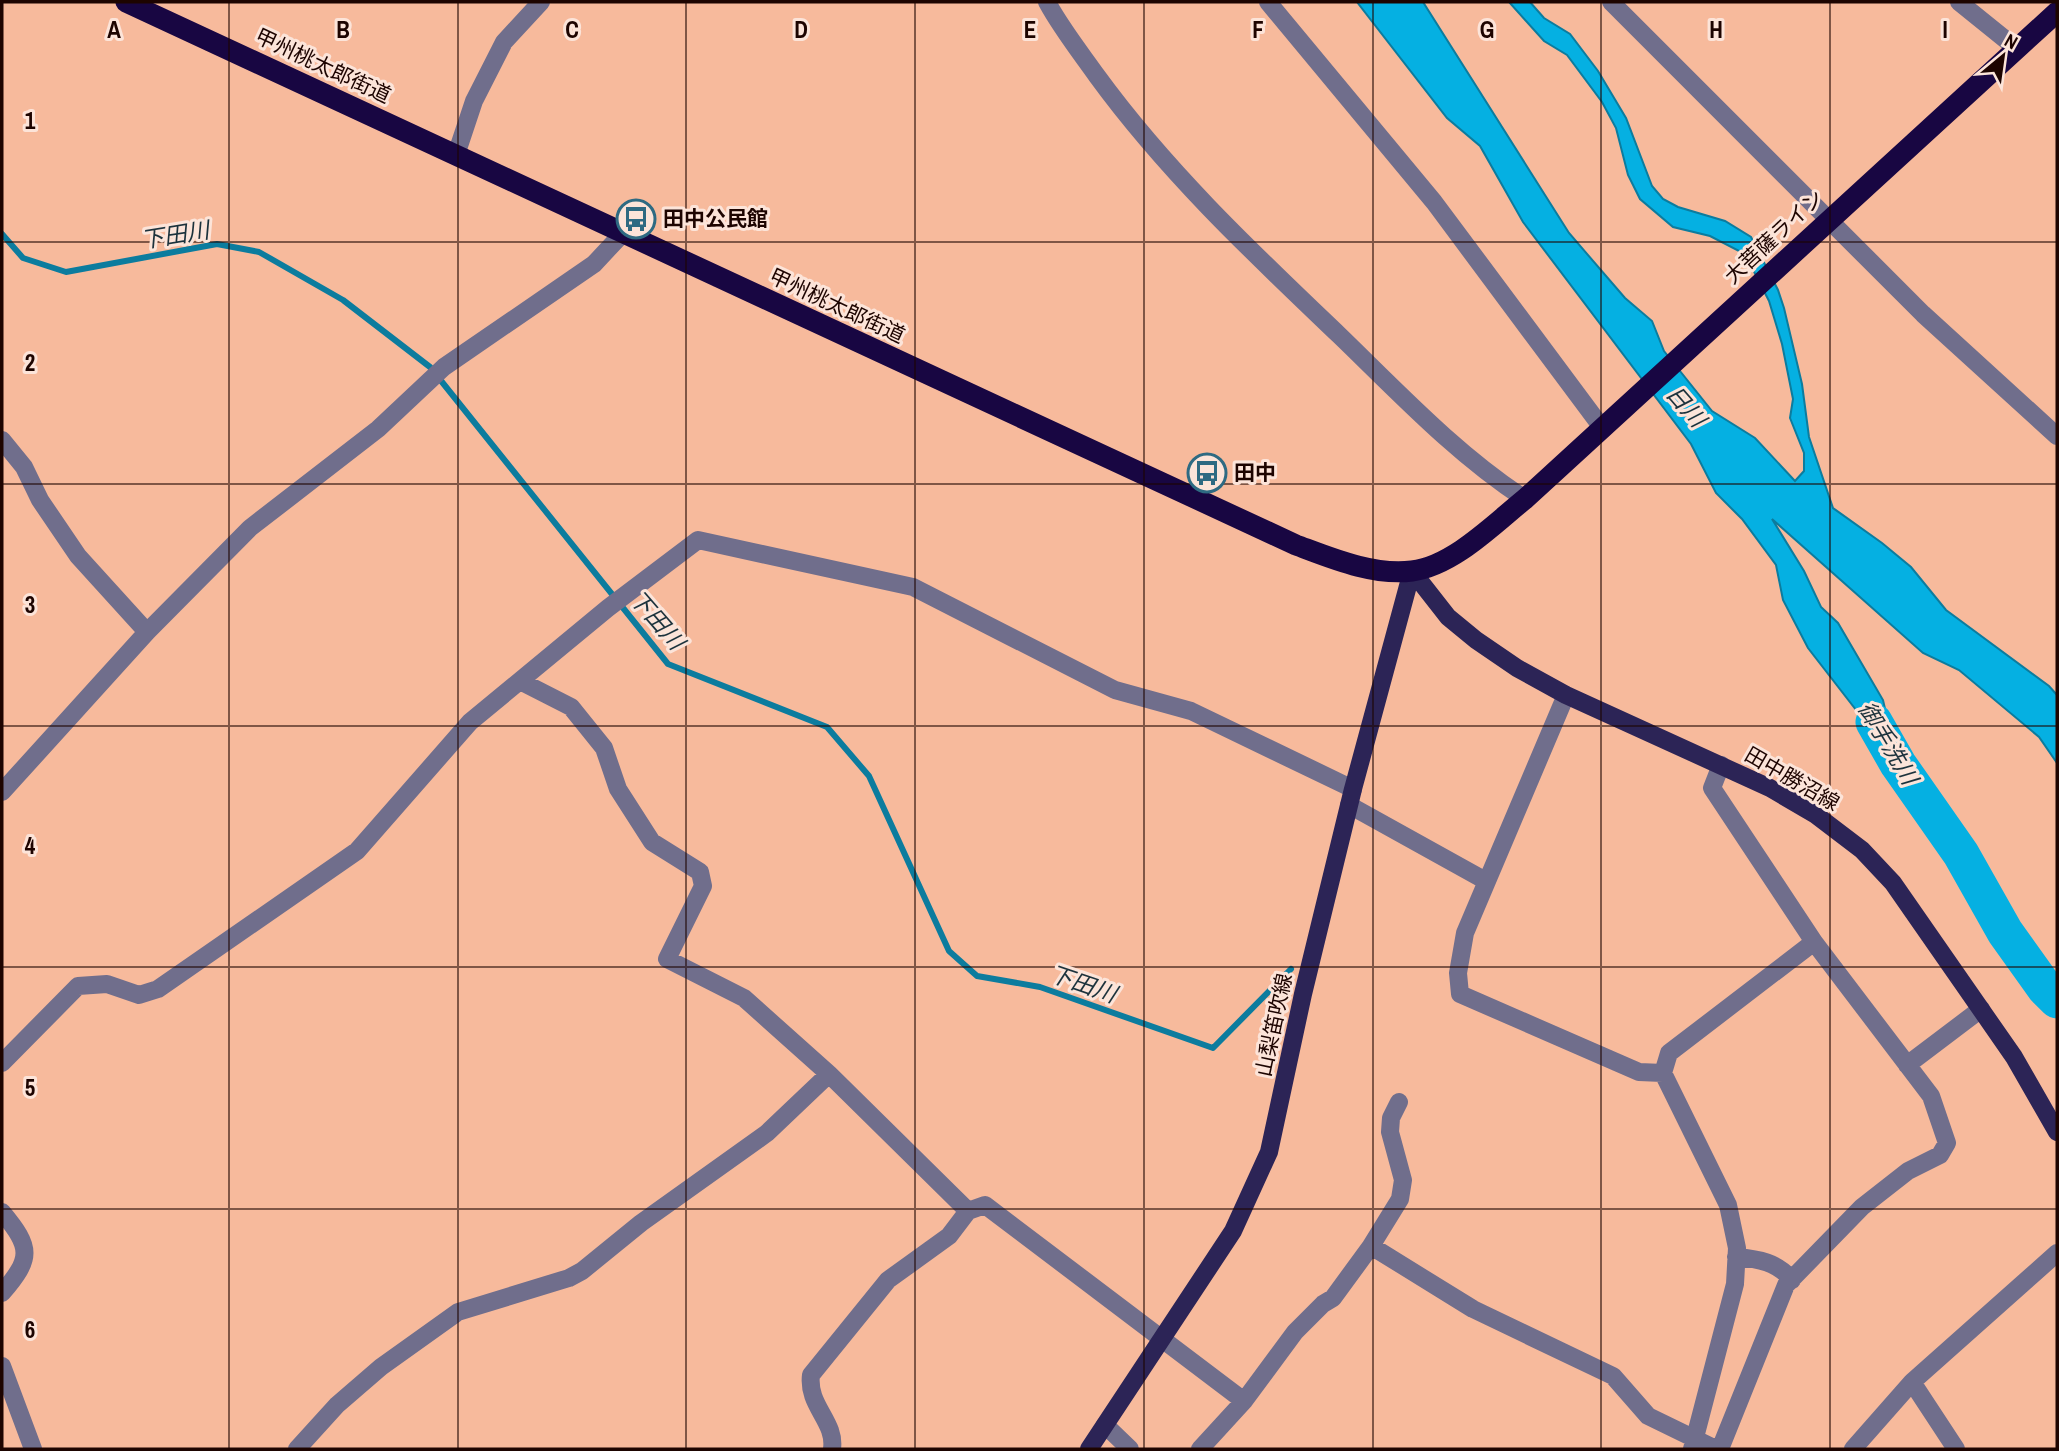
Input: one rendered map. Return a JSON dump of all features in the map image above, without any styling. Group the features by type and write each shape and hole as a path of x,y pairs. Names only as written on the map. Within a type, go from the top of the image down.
{"highway":[{"name":"甲州桃太郎街道","path":"126,2 1296,545 1334,559 1376,570 1412,571 1440,562 1473,542 1525,499"},
{"name":"大菩薩ライン","path":"1525,499 2057,12"}],"main road":[{"name":"田中勝沼線","path":"1412,571 1448,617 1517,668 1566,695 1770,788 1816,814 1862,850 1893,883 1981,1009 2014,1057 2057,1132"},
{"name":"山梨笛吹線","path":"1089,1449 1233,1231 1269,1152 1303,993 1351,797 1412,571"}],"street":[{"path":"456,155 474,101 504,42 541,2"},
{"path":"1047,2 1057,21 1133,125 1223,223 1435,427 1499,482 1525,499"},
{"path":"1268,2 1434,202 1603,429"},
{"path":"1611,2 1794,183 1823,225 2057,436"},
{"path":"1959,2 2017,48"},
{"path":"2,792 147,632 250,528 379,429 444,367 594,264 623,233"},
{"path":"2,440 24,467 40,500 78,556 147,632"},
{"path":"2,1063 78,986 107,984 139,995 158,989 357,851 470,722 698,540 913,587 1115,690 1191,711 1351,797 1486,881"},
{"path":"520,681 571,707 604,748 618,789 652,842 700,872 703,887 667,959 744,998 829,1074 968,1211"},
{"path":"1566,695 1465,933 1458,973 1460,994 1639,1072 1663,1073"},
{"path":"1371,1246 1473,1309 1613,1377 1648,1416 1693,1444 1718,1449 1790,1276 1862,1207 1908,1171 1940,1154 1947,1143 1931,1096 1814,942 1712,788 1721,765"},
{"path":"1693,1444 1735,1284 1737,1248 1728,1205 1663,1073 1669,1054 1814,942"},
{"path":"1908,1065 1981,1009"},
{"path":"298,1449 337,1405 381,1367 458,1312 569,1278 582,1271 641,1223 767,1133 829,1074"},
{"path":"1200,1449 1244,1401 1295,1332 1323,1304 1333,1298 1371,1246 1400,1199 1403,1180 1390,1132 1391,1118 1399,1102"},
{"path":"832,1449 834,1437 809,1390 811,1375 888,1280 949,1236 968,1211 985,1205 1161,1341 1244,1401"},
{"path":"2,1212 18,1231 26,1256 21,1271 2,1293"},
{"path":"1853,1449 1912,1382 2057,1253"},
{"path":"1737,1257 1772,1263 1790,1276"},
{"path":"2,1366 33,1449"},
{"path":"1912,1382 1956,1449"},
{"path":"1105,1425 1130,1449"}],"water":[{"name":"日川","path":"1357,2 1423,2 1569,233 1625,298 1652,321 1664,351 1712,411 1755,438 1795,481 1804,471 1804,453 1790,418 1793,399 1782,344 1769,301 1745,254 1710,236 1673,227 1640,199 1628,175 1616,128 1602,102 1567,55 1544,41 1509,2 1530,2 1544,18 1570,34 1598,71 1626,118 1652,186 1663,199 1678,207 1725,221 1751,237 1778,290 1784,308 1802,384 1809,437 1833,508 1911,567 1946,610 2049,686 2057,695 2057,763 2039,737 1959,670 1923,653 1772,519 1804,571 1821,607 1838,623 1883,700 1898,764 1808,648 1783,600 1776,565 1742,519 1716,493 1691,444 1523,222 1480,146 1447,118"}],"waterway":[{"name":"下田川","path":"2,234 23,258 66,272 217,244 259,252 343,300 430,367 668,664 827,727 869,776 949,951 977,976 1040,987 1213,1048 1291,969"},
{"name":"御手洗川","path":"1874,722 1898,764 1961,854 2005,932 2045,988 2057,1000"}],"place":[{"name":"田中公民館","path":"636,219"},
{"name":"田中","path":"1207,473"}]}
